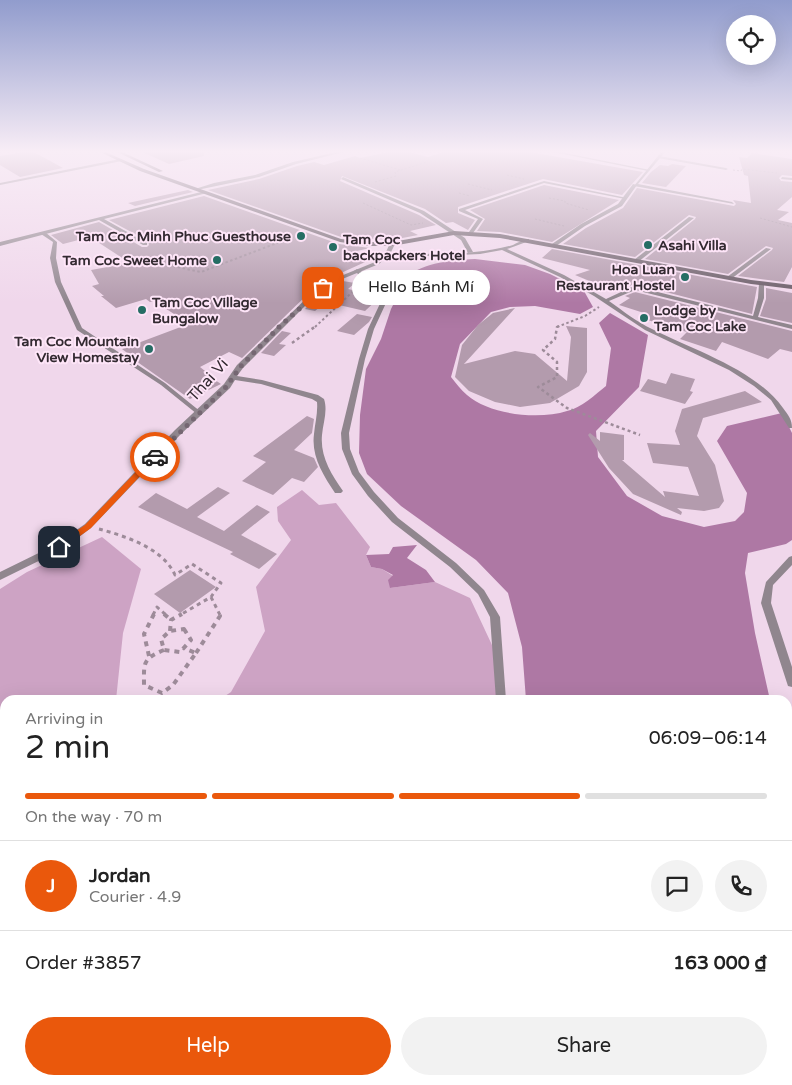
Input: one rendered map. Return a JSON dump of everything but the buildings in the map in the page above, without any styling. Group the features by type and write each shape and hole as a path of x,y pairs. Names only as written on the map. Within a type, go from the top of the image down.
{"main road":[{"path":"232,202 340,240 367,244 392,244 454,233 471,232 554,245 762,284 792,287"}],"street":[{"path":"0,244 166,202"},
{"path":"401,202 436,220 463,239 470,252"},
{"path":"554,245 577,229 620,206 623,202"},
{"path":"100,218 145,244"},
{"path":"636,261 691,218"},
{"path":"388,253 392,244"},
{"path":"728,278 768,249"},
{"name":"Thai Vi","path":"0,576 59,547 88,526 227,386 260,346 313,295 333,281 377,263 388,253"},
{"path":"232,378 262,382 314,397 321,401 322,416 318,444 326,475 338,491"}],"lane":[{"path":"471,232 482,219 461,210 486,202"},
{"path":"724,202 732,203"},
{"path":"43,233 55,242 53,258 58,282 79,329 162,384 199,413"},
{"path":"388,253 411,256 503,249 519,245 526,240"},
{"path":"503,249 562,276 647,329 730,369 756,385 773,399 792,426"},
{"path":"357,271 389,290 371,329 362,359 345,433 346,449 355,472 394,520 453,565 481,592 495,617 501,695"},
{"path":"754,317 761,298 762,284"},
{"path":"603,303 634,288 792,327"},
{"path":"792,558 769,584 766,603 792,683"}],"path":[{"path":"565,202 604,215"},
{"path":"363,203 411,225 436,220"},
{"path":"760,218 792,227"},
{"path":"535,219 577,229"},
{"path":"163,264 175,269 189,269 201,272 313,230"},
{"path":"292,343 318,325 368,278"},
{"path":"603,303 585,316 556,327 555,339 543,350 557,362 557,377 538,387 567,408 640,435"},
{"path":"88,526 117,533 144,547 171,565 175,575 192,564 222,583 211,597 171,620"},
{"path":"171,620 158,607 144,634 148,656 144,665 144,685 162,693 173,685 196,654 220,616 211,597"},
{"path":"170,631 171,620"},
{"path":"148,656 164,650 180,652 191,640 184,629 170,631 160,639 164,650"},
{"path":"183,648 196,654"}],"shaded area":[{"path":"475,259 525,265 550,274 584,291 593,307 580,314 535,306 510,307 491,312 460,344 451,377 467,395 488,407 515,414 543,415 556,414 578,407 606,386 611,348 599,323 610,313 648,335 639,387 596,431 598,457 627,496 662,516 704,527 735,521 744,512 747,493 717,441 727,426 782,413 792,433 792,540 786,544 748,553 745,573 755,633 769,695 526,695 522,647 508,593 476,560 401,506 367,474 359,453 360,415 366,369 381,339 397,297 399,282 426,266"},
{"path":"302,490 319,505 336,503 370,547 366,555 371,567 382,569 393,576 390,588 435,582 470,598 499,660 501,695 226,695 231,692 265,631 256,587 291,540 278,521 277,507"},
{"path":"102,537 141,569 123,633 117,695 0,695 0,589 27,572"},
{"path":"417,545 407,558 426,570 435,582 390,588 388,580 393,575 382,569 371,567 366,555 389,554 393,547"}],"way so far":[{"path":"155,457 178,432 227,386 240,367 280,326 323,288"}],"place":[{"name":"Tam Coc Minh Phuc Guesthouse","path":"301,236"},
{"name":"Asahi Villa","path":"648,245"},
{"name":"Tam Coc backpackers Hotel","path":"333,247"},
{"name":"Tam Coc Sweet Home","path":"217,260"},
{"name":"Hoa Luan Restaurant Hostel","path":"685,277"},
{"name":"Hello Bánh Mí","path":"323,288"},
{"name":"Tam Coc Village Bungalow","path":"142,310"},
{"name":"Lodge by Tam Coc Lake","path":"644,318"},
{"name":"Tam Coc Mountain View Homestay","path":"149,349"}],"route":[{"path":"59,547 88,526 155,457"}]}
